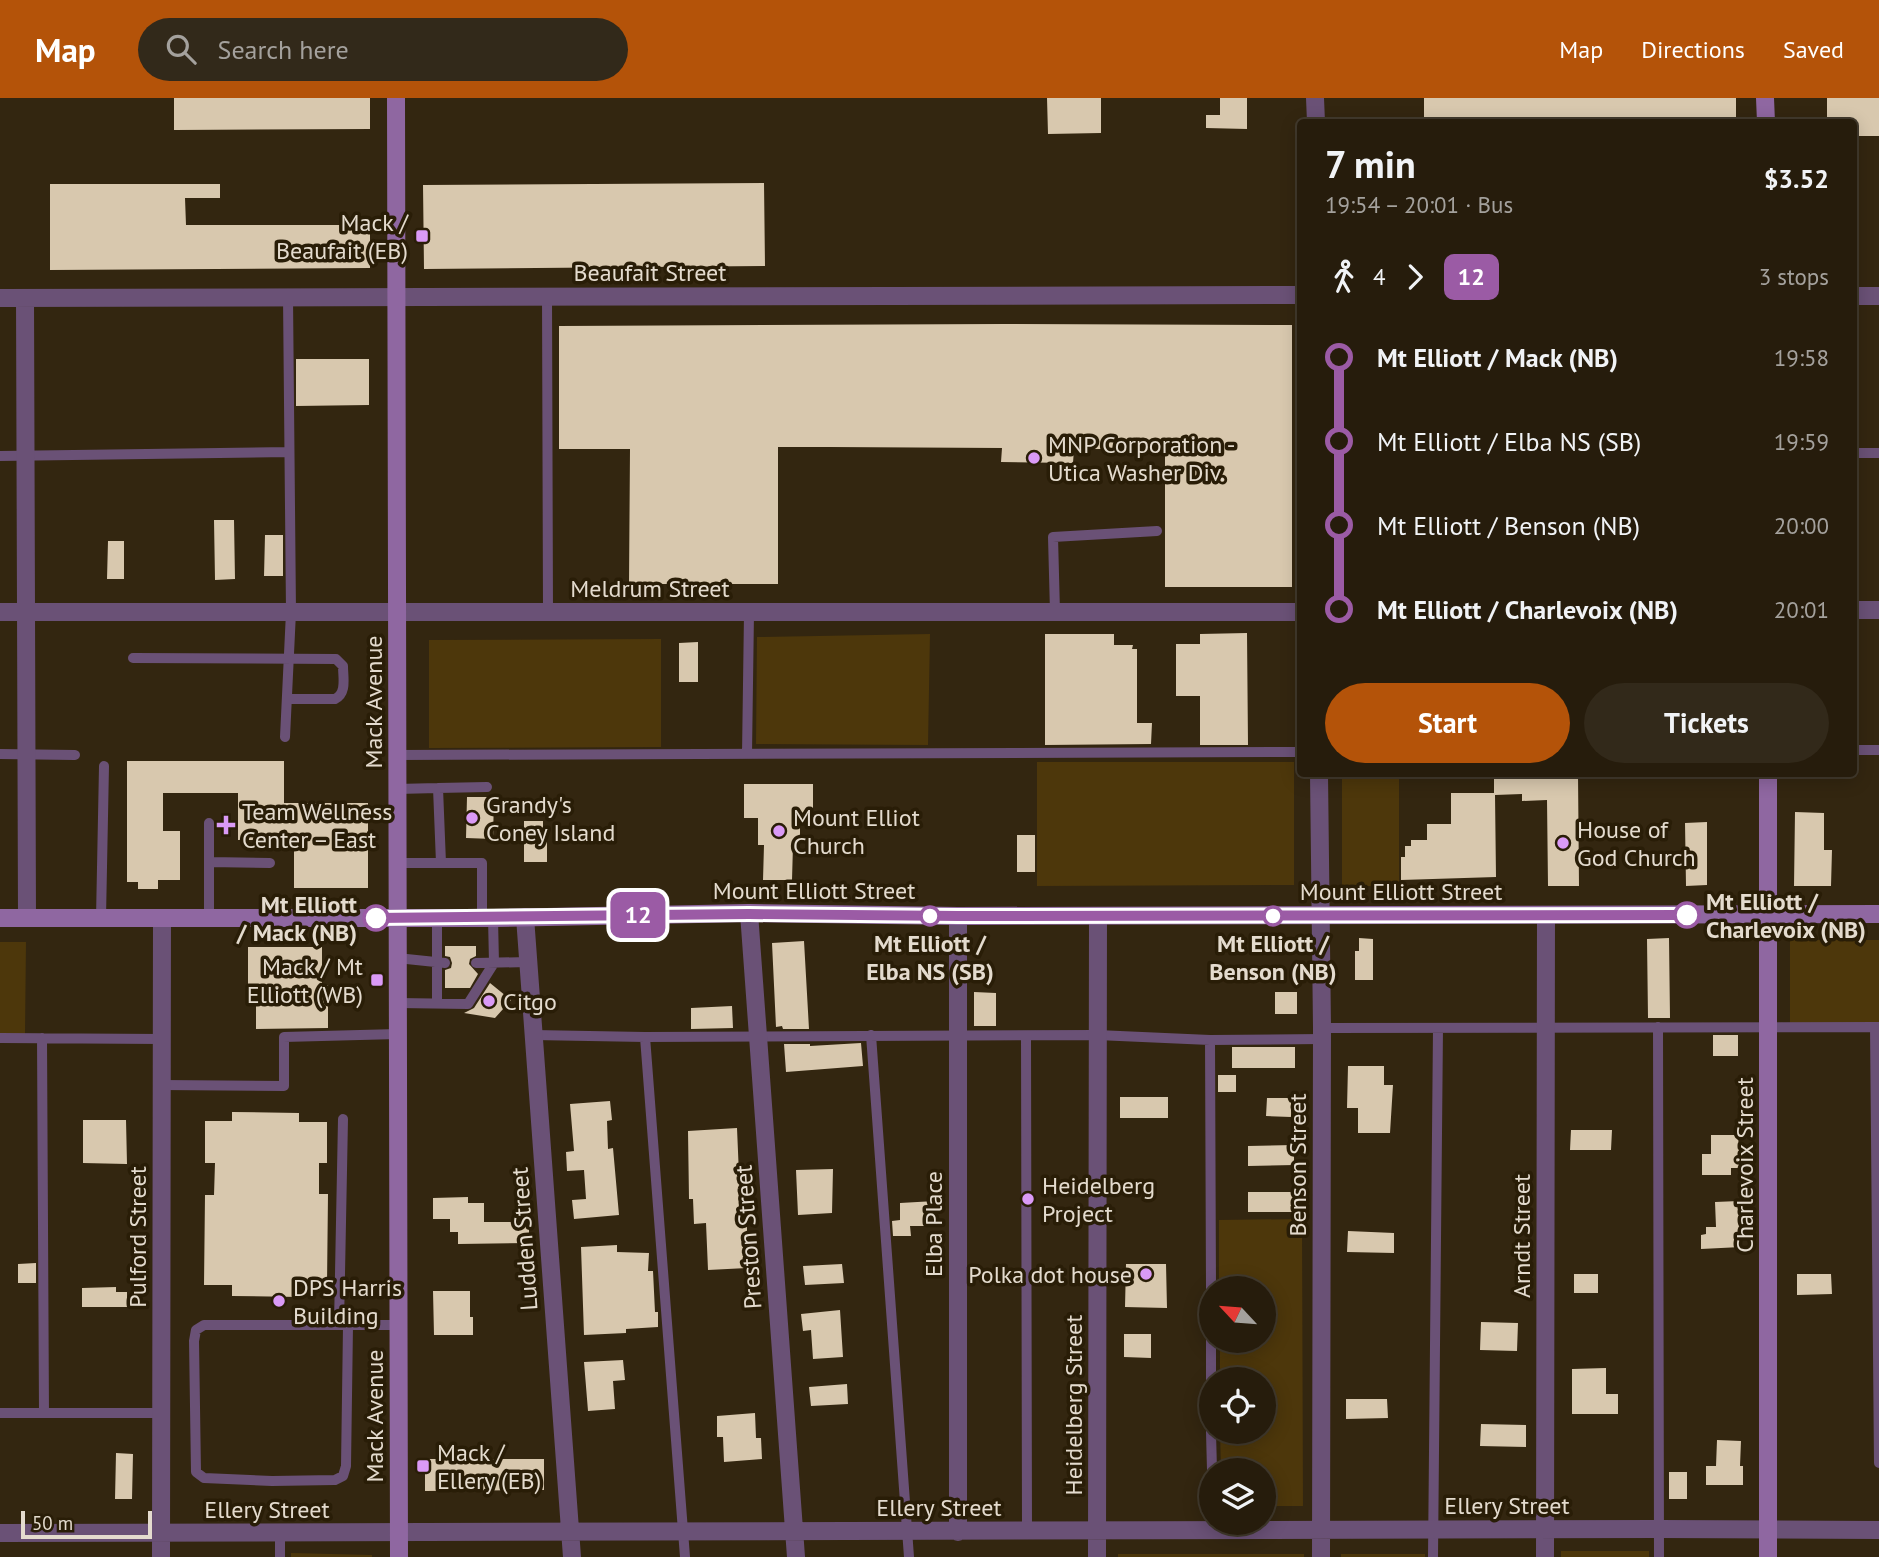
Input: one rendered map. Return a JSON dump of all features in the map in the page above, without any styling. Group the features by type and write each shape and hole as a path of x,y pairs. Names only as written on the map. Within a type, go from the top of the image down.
{"main road":[{"name":"Mack Avenue","path":"396,98 398,1557"},
{"path":"1765,98 1766,119"},
{"name":"Charlevoix Street","path":"1768,777 1768,1557"},
{"name":"Mount Elliott Street","path":"0,918 437,918 749,914 1879,914"}],"street":[{"path":"1315,98 1316,119"},
{"name":"Beaufait Street","path":"0,298 1297,295"},
{"path":"1857,296 1879,296"},
{"path":"25,298 27,918"},
{"path":"1857,610 1879,610"},
{"name":"Meldrum Street","path":"0,612 1297,612"},
{"name":"Benson Street","path":"1318,777 1322,1033 1321,1557"},
{"name":"Preston Street","path":"749,914 796,1557"},
{"name":"Arndt Street","path":"1545,1557 1546,915"},
{"name":"Elba Place","path":"958,916 958,1532"},
{"name":"Heidelberg Street","path":"1097,1557 1098,916"},
{"name":"Ludden Street","path":"525,917 572,1557"},
{"name":"Pulford Street","path":"161,1557 162,918"},
{"name":"Ellery Street","path":"0,1533 1097,1532 1199,1528"},
{"name":"Ellery Street","path":"1276,1529 1879,1530"}],"lane":[{"path":"547,297 548,612"},
{"path":"285,737 291,612 288,298"},
{"path":"0,456 289,452"},
{"path":"1857,453 1879,453"},
{"path":"1055,612 1054,537 1157,531"},
{"path":"747,754 749,613"},
{"path":"133,658 289,657 340,661 343,666 343,693 335,699 287,699"},
{"path":"1857,750 1879,750"},
{"path":"397,755 1297,752"},
{"path":"0,754 75,755"},
{"path":"101,918 104,766"},
{"path":"397,789 487,787"},
{"path":"438,788 441,863"},
{"path":"209,822 209,918"},
{"path":"209,862 270,863"},
{"path":"398,863 482,863 494,963 468,1004 398,1003"},
{"path":"437,918 441,963 437,1004"},
{"path":"397,958 441,963"},
{"path":"476,963 528,962"},
{"path":"1433,1557 1438,1027"},
{"path":"533,1035 758,1038 1097,1035 1210,1040 1438,1027 1877,1027 1879,1464"},
{"path":"1658,1027 1659,1557"},
{"path":"161,1085 284,1086 284,1037 398,1034"},
{"path":"871,1035 909,1557"},
{"path":"1026,1036 1027,1532"},
{"path":"645,1037 685,1557"},
{"path":"0,1038 162,1039"},
{"path":"42,1038 44,1413"},
{"path":"1210,1040 1211,1276"},
{"path":"343,1119 343,1326 346,1466 343,1476 335,1479 272,1481 204,1478 196,1472 196,1330 204,1325 343,1326 398,1325"},
{"path":"0,1413 161,1413"},
{"path":"280,1534 280,1557"}],"shaded area":[{"path":"930,634 928,745 756,744 757,637"},
{"path":"661,639 661,747 429,748 429,640"},
{"path":"1037,762 1294,762 1294,885 1037,886"},
{"path":"1342,777 1399,777 1399,886 1342,886"},
{"path":"1790,940 1879,940 1879,1023 1790,1023"},
{"path":"0,942 26,942 25,1034 0,1034"},
{"path":"1302,1219 1303,1506 1276,1506 1276,1458 1221,1458 1220,1444 1276,1444 1276,1367 1220,1367 1220,1353 1276,1353 1276,1276 1219,1276 1219,1220"},
{"path":"1561,1551 1649,1551 1649,1557 1561,1557"},
{"path":"291,1553 372,1555 372,1557 291,1557"},
{"path":"1118,1554 1304,1554 1304,1557 1118,1557"},
{"path":"1341,1554 1425,1554 1425,1557 1341,1557"}],"building":[{"path":"174,98 370,98 370,129 174,130"},
{"path":"1047,98 1101,98 1101,133 1048,134"},
{"path":"1220,98 1247,98 1247,129 1206,128 1206,115 1220,115"},
{"path":"1424,98 1736,98 1736,118 1424,119"},
{"path":"1827,98 1879,98 1879,136 1857,136 1857,119 1827,119"},
{"path":"764,183 765,266 424,269 423,185"},
{"path":"50,184 220,184 220,198 185,198 186,225 370,225 370,268 50,270"},
{"path":"1292,325 1292,587 1165,587 1165,449 1074,449 1073,463 1001,462 1002,448 830,447 778,447 778,584 629,584 630,449 559,449 559,326"},
{"path":"296,359 369,359 369,405 296,406"},
{"path":"214,520 234,520 235,579 215,580"},
{"path":"265,535 283,535 283,576 264,576"},
{"path":"108,541 124,541 124,579 107,579"},
{"path":"1247,633 1248,745 1200,745 1200,696 1176,696 1176,644 1200,644 1200,634"},
{"path":"1045,634 1114,634 1114,645 1133,645 1132,649 1137,649 1137,723 1152,723 1151,744 1045,745"},
{"path":"698,642 698,682 679,682 679,643"},
{"path":"127,761 284,761 284,803 368,803 368,888 294,888 294,840 238,840 238,793 163,793 163,831 180,831 180,880 158,880 158,889 138,889 138,882 127,882"},
{"path":"1494,777 1578,777 1579,886 1548,886 1547,800 1522,801 1522,794 1495,795 1496,877 1401,880 1401,857 1405,857 1405,846 1411,846 1411,840 1427,840 1427,824 1451,824 1451,793 1494,793"},
{"name":"Mount Elliot Church","path":"744,784 813,784 813,817 800,817 800,845 793,845 792,880 763,880 764,845 758,845 758,818 744,818"},
{"path":"467,797 494,797 493,839 466,838"},
{"path":"1795,812 1824,813 1824,850 1832,850 1831,886 1794,886"},
{"path":"524,821 543,821 543,831 547,831 547,862 524,862"},
{"path":"1707,822 1707,885 1686,886 1685,823"},
{"path":"1017,835 1035,835 1035,872 1017,872"},
{"path":"1359,938 1373,939 1373,980 1355,980 1355,951 1359,951"},
{"path":"1669,938 1670,1018 1648,1018 1647,939"},
{"path":"804,941 809,1029 783,1029 782,1026 776,1027 772,943"},
{"path":"445,946 476,946 476,956 470,959 469,964 478,974 470,988 445,988 445,970 451,968 452,963 450,957 445,956"},
{"path":"248,947 322,947 322,985 328,985 328,1028 256,1029 256,989 248,989"},
{"path":"490,983 511,1000 495,1018 464,1013 474,1008"},
{"path":"974,992 996,993 996,1026 974,1026"},
{"path":"1275,992 1297,992 1297,1014 1275,1014"},
{"path":"732,1006 733,1028 691,1029 691,1008"},
{"path":"1713,1035 1738,1035 1738,1056 1713,1056"},
{"path":"861,1043 863,1066 786,1072 784,1044 810,1046"},
{"path":"1232,1047 1295,1047 1295,1068 1232,1068"},
{"path":"1348,1066 1384,1066 1384,1085 1393,1085 1390,1133 1358,1133 1358,1108 1347,1108"},
{"path":"1218,1075 1236,1075 1236,1092 1218,1092"},
{"path":"1120,1097 1168,1097 1168,1118 1120,1118"},
{"path":"1267,1098 1291,1098 1291,1117 1266,1116"},
{"path":"610,1101 612,1120 607,1121 608,1149 613,1148 619,1215 574,1219 572,1200 586,1199 584,1170 567,1171 566,1152 574,1151 570,1104"},
{"path":"232,1112 299,1113 299,1122 327,1122 327,1163 319,1163 319,1194 328,1194 327,1285 300,1284 300,1297 232,1296 232,1285 204,1285 205,1195 214,1195 215,1163 205,1163 205,1121 232,1121"},
{"path":"83,1120 126,1120 127,1164 83,1163"},
{"path":"737,1128 739,1175 743,1175 747,1222 747,1268 708,1270 706,1223 694,1224 693,1199 689,1199 688,1131"},
{"path":"1571,1130 1612,1130 1611,1150 1570,1150"},
{"path":"1711,1135 1738,1135 1740,1168 1731,1168 1731,1175 1702,1175 1702,1154 1711,1154"},
{"path":"1294,1145 1294,1165 1248,1166 1248,1146"},
{"path":"833,1169 832,1213 798,1215 796,1170"},
{"path":"1248,1192 1293,1192 1293,1212 1248,1212"},
{"path":"468,1197 468,1203 484,1203 484,1222 529,1222 529,1243 458,1244 458,1232 450,1232 450,1219 433,1219 433,1198"},
{"path":"935,1201 936,1226 910,1226 911,1236 893,1236 892,1221 900,1220 900,1203"},
{"path":"1739,1201 1741,1247 1701,1249 1701,1235 1706,1234 1706,1227 1716,1227 1715,1202"},
{"path":"1348,1231 1394,1233 1394,1253 1347,1252"},
{"path":"617,1245 617,1252 649,1253 648,1271 653,1271 658,1327 626,1329 626,1333 584,1335 581,1247"},
{"path":"36,1263 36,1283 18,1283 18,1264"},
{"path":"842,1264 844,1283 805,1285 803,1266"},
{"path":"1126,1264 1166,1264 1167,1308 1125,1307"},
{"path":"1574,1274 1598,1274 1598,1293 1574,1293"},
{"path":"1797,1274 1831,1274 1832,1294 1797,1295"},
{"path":"116,1287 116,1292 127,1292 127,1307 82,1307 82,1288"},
{"path":"433,1291 470,1291 473,1335 434,1335"},
{"path":"840,1310 843,1357 813,1359 811,1330 803,1331 801,1314"},
{"path":"1481,1322 1518,1323 1517,1351 1480,1350"},
{"path":"1124,1334 1151,1334 1151,1358 1124,1357"},
{"path":"623,1360 625,1380 613,1381 615,1409 588,1411 584,1362"},
{"path":"1606,1368 1606,1394 1618,1394 1618,1414 1572,1414 1572,1369"},
{"path":"847,1384 848,1404 811,1406 809,1387"},
{"path":"1346,1399 1387,1399 1388,1418 1346,1419"},
{"path":"755,1413 756,1438 761,1438 762,1459 724,1462 723,1437 717,1437 717,1416"},
{"path":"1481,1424 1526,1425 1526,1447 1480,1446"},
{"path":"1717,1440 1741,1441 1740,1466 1743,1466 1743,1485 1706,1485 1706,1466 1716,1466"},
{"path":"116,1453 133,1454 132,1499 115,1499"},
{"path":"425,1459 544,1459 544,1490 425,1491"},
{"path":"1669,1472 1687,1472 1687,1499 1669,1499"}],"bus line":[{"name":"12","path":"376,918 749,914 1687,915"}],"place":[{"name":"Mack / Beaufait (EB)","path":"422,236"},
{"name":"MNP Corporation - Utica Washer Div.","path":"1034,458"},
{"name":"Grandy's Coney Island","path":"472,818"},
{"name":"Team Wellness Center – East","path":"226,825"},
{"name":"Mount Elliot Church","path":"779,831"},
{"name":"House of God Church","path":"1563,843"},
{"name":"Mt Elliott / Charlevoix (NB)","path":"1687,915"},
{"name":"Mt Elliott / Elba NS (SB)","path":"930,916"},
{"name":"Mt Elliott / Benson (NB)","path":"1273,916"},
{"name":"Mt Elliott / Mack (NB)","path":"376,918"},
{"name":"Mack / Mt Elliott (WB)","path":"377,980"},
{"name":"Citgo","path":"489,1001"},
{"name":"Heidelberg Project","path":"1028,1199"},
{"name":"Polka dot house","path":"1146,1274"},
{"name":"DPS Harris Building","path":"279,1301"},
{"name":"Mack / Ellery (EB)","path":"423,1466"}]}
